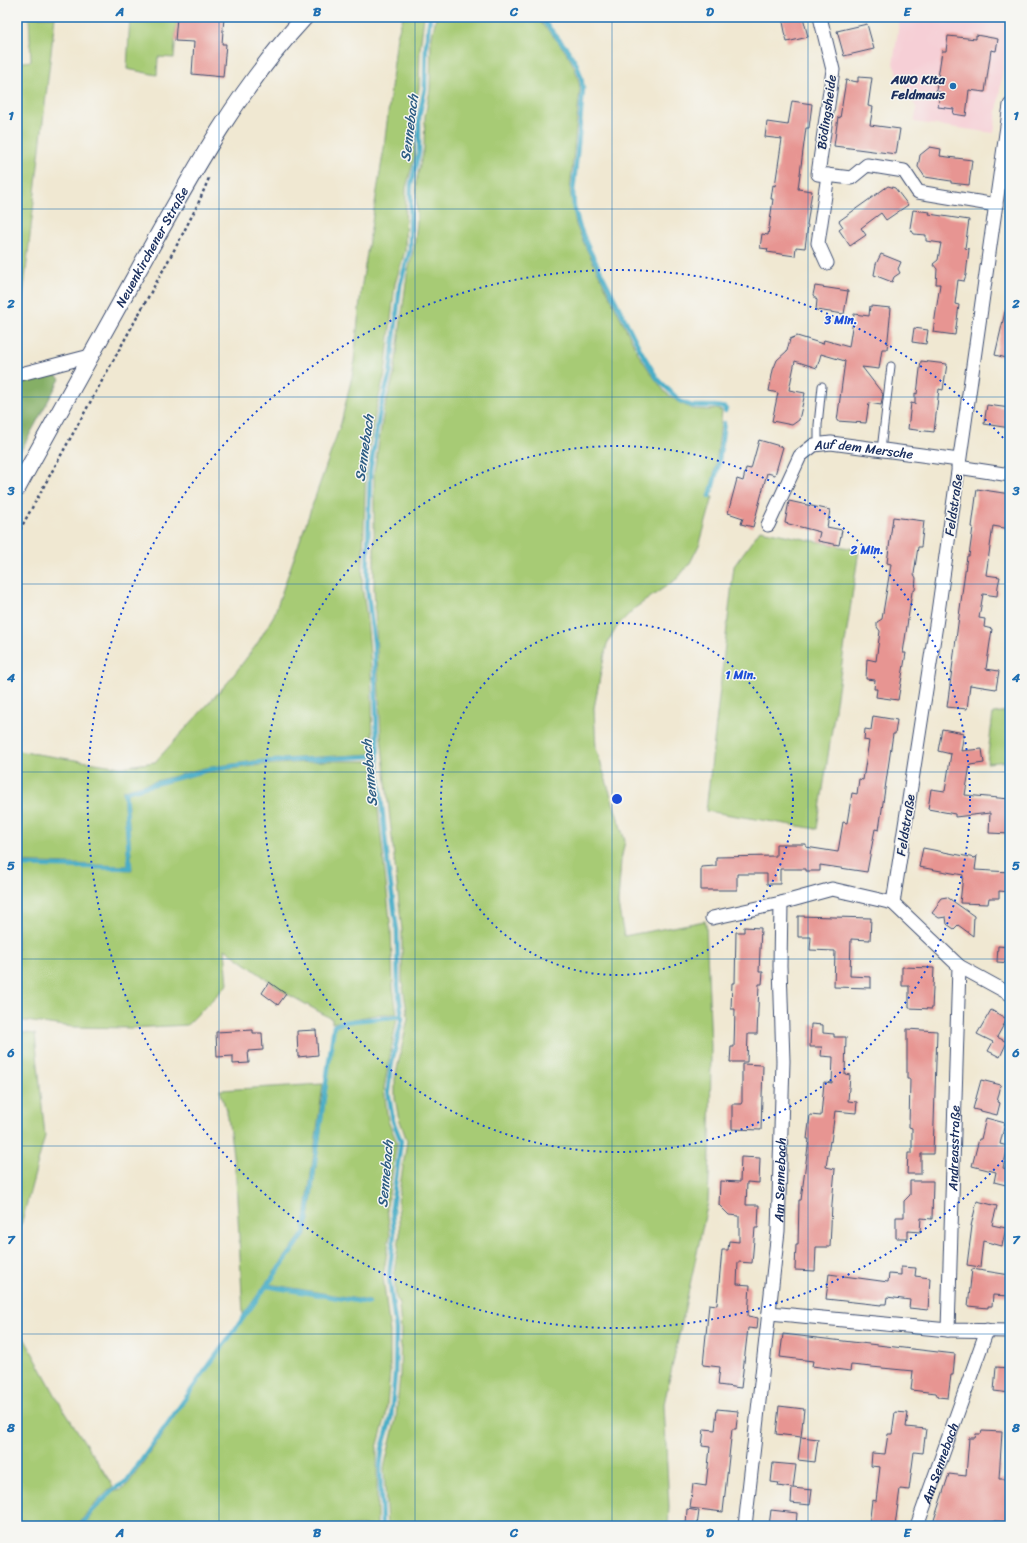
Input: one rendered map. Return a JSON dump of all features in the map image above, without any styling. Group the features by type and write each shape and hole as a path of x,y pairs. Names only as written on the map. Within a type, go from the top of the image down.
{"street":[{"name":"Neuenkirchener Straße","path":"17,489 90,356 219,129 266,63 305,17"},
{"name":"Bödingsheide","path":"820,17 832,70 818,174 828,175"},
{"name":"Feldstraße","path":"893,903 937,620 1010,105"},
{"path":"826,263 818,243 828,175 851,178 868,165 904,171 918,192 996,205"},
{"path":"17,375 90,356"},
{"name":"Auf dem Mersche","path":"768,525 800,456 814,445 831,443 881,450 959,463 1010,475"},
{"path":"712,918 832,890 893,903 959,966 1010,994"},
{"name":"Am Sennebach","path":"745,1526 770,1313 778,1230 783,1061 780,966 781,903"},
{"name":"Andreasstraße","path":"948,1330 959,966"},
{"path":"770,1313 948,1330 1010,1331"},
{"name":"Am Sennebach","path":"917,1526 987,1330"}],"lane":[{"path":"881,450 891,366"},
{"path":"818,445 818,426 822,386"}],"path":[{"path":"17,535 178,243 210,178"}],"shaded area":[{"name":"AWO Kita Feldmaus","path":"900,17 1010,18 994,133 914,122 917,109 893,64"}],"green space":[{"path":"29,17 55,17 17,350 17,63 31,61"},
{"path":"130,17 177,17 174,58 158,57 157,75 127,69"},
{"path":"403,17 424,17 420,49 419,88 413,117 415,156 406,188 405,251 395,284 385,373 376,409 366,464 362,587 370,649 373,754 262,760 204,768 123,790 128,866 17,862 17,751 121,767 155,762 229,681 257,644 274,615 341,423 353,372 361,290 384,148 397,36"},
{"path":"436,17 536,17 558,41 570,58 578,78 580,89 570,191 576,225 587,250 639,355 665,392 678,402 692,409 716,409 722,411 716,466 708,497 713,497 700,543 690,563 678,578 635,608 618,625 607,644 594,708 596,748 625,841 621,860 618,904 624,936 705,921 706,925 711,1046 708,1202 664,1404 669,1507 668,1526 387,1526 384,1468 396,1418 400,1375 401,1330 394,1273 400,1234 398,1206 399,1192 407,1141 398,1115 395,1098 395,1079 408,1018 404,986 402,982 402,931 381,736 374,588 374,472 384,410 394,375 407,275 414,248 417,222 416,182 424,148 425,116 430,90 431,41"},
{"path":"54,373 60,379 17,458 17,382"},
{"path":"760,530 859,550 817,829 706,811 734,566"},
{"path":"1010,711 1010,761 987,763 993,713"},
{"path":"325,761 373,761 391,930 393,987 397,1014 381,1014 332,1023 332,1019 286,993 225,949 228,984 187,1025 131,1028 73,1027 17,1020 17,866 132,870 127,793 207,772 262,765"},
{"path":"397,1018 384,1088 388,1121 397,1142 387,1206 390,1235 383,1276 390,1333 390,1372 386,1416 377,1448 377,1526 84,1526 92,1514 113,1492 121,1490 129,1483 266,1287 370,1304 370,1301 269,1284 307,1234 335,1027 358,1021"},
{"path":"17,1032 35,1034 45,1136 17,1240"},
{"path":"323,1084 303,1232 243,1315 236,1178 228,1117 220,1090"},
{"path":"17,1325 62,1407 113,1486 88,1511 78,1526 17,1526"}],"building":[{"path":"177,17 224,17 222,44 226,44 223,77 192,74 194,42 175,41"},
{"path":"782,17 803,17 808,37 787,42"},
{"path":"867,24 874,49 844,56 837,31"},
{"path":"976,35 998,39 996,51 991,50 985,92 969,90 966,116 953,114 954,109 938,107 940,92 936,91 942,51 946,51 948,36 976,39"},
{"path":"858,77 872,78 868,106 873,107 870,125 900,129 896,154 834,146 838,117 840,118 846,80 858,82"},
{"path":"792,101 812,104 809,128 806,128 798,189 812,191 805,248 796,247 795,256 767,252 768,249 760,248 762,234 768,235 773,199 771,199 773,185 775,186 782,139 765,137 767,122 788,125"},
{"path":"930,147 941,149 940,156 972,160 969,185 951,183 951,181 925,177 918,167 920,155"},
{"path":"888,186 895,188 908,205 886,220 881,213 861,228 866,235 850,246 839,230 843,227 839,221"},
{"path":"913,210 969,220 965,248 969,249 966,275 964,281 958,280 955,304 959,305 955,335 933,332 940,284 936,284 937,269 933,264 938,260 941,243 926,241 926,235 914,234 910,228"},
{"path":"881,254 901,262 898,269 900,273 894,277 892,282 874,275 876,264"},
{"path":"815,286 848,291 844,314 816,310 817,300 813,295"},
{"path":"870,306 891,308 887,349 882,349 879,369 862,367 883,394 881,405 869,403 866,423 837,421 845,361 821,354 817,368 795,361 789,390 805,393 799,420 792,425 772,421 778,393 769,391 773,370 777,360 787,351 790,339 797,336 823,344 824,340 849,347 854,314 869,316"},
{"path":"1005,312 1010,313 1010,359 995,355"},
{"path":"914,328 928,330 926,344 912,342"},
{"path":"921,361 947,364 943,390 939,389 934,432 908,429 911,403 915,404 915,393 917,394"},
{"path":"987,405 1010,408 1010,428 984,424"},
{"path":"759,440 783,447 775,475 767,473 753,527 741,524 743,518 728,513 737,479 743,481 746,468 751,469"},
{"path":"977,489 1010,494 1010,529 993,526 986,575 1000,577 997,596 983,594 979,618 985,619 984,627 992,629 986,669 999,671 996,689 970,685 967,709 947,707 967,556 969,556 973,527"},
{"path":"789,501 830,510 827,527 842,530 839,545 818,541 820,532 785,523"},
{"path":"893,517 924,521 921,547 918,547 914,574 916,578 915,590 912,592 903,653 906,653 898,700 876,697 877,689 874,689 875,680 866,679 867,659 876,661 880,631 877,627 877,622 882,619 891,564 887,563"},
{"path":"873,716 897,720 895,734 893,734 879,830 875,829 867,872 820,865 820,871 806,871 806,869 780,869 780,884 767,884 767,874 737,874 737,890 701,890 701,867 716,866 716,857 776,856 776,844 806,844 806,847 838,852 843,822 847,823 852,793 857,794 859,779 863,780 869,741 864,740 865,729 871,730"},
{"path":"942,729 964,733 961,751 982,749 984,763 970,765 965,795 1010,799 1010,834 989,833 990,813 955,817 955,814 928,809 931,789 945,791 951,754 938,751"},
{"path":"923,848 975,858 977,855 975,870 1010,872 1010,892 999,891 999,898 989,898 988,904 960,903 963,875 919,867"},
{"path":"947,897 974,916 973,936 958,925 954,929 947,924 946,917 939,918 932,913 941,898"},
{"path":"798,916 871,918 870,940 851,939 850,976 871,977 871,988 834,987 835,951 810,950 811,937 798,937"},
{"path":"744,927 761,928 759,972 763,972 762,984 759,984 757,1034 748,1034 747,1062 730,1062 731,1047 734,1047 735,1009 731,1009 732,983 735,983 736,932 744,932"},
{"path":"998,946 1010,947 1010,963 997,962"},
{"path":"902,967 934,968 932,1009 909,1008 909,986 902,986"},
{"path":"269,982 286,994 278,1005 262,993"},
{"path":"991,1010 1007,1019 997,1037 1007,1042 1000,1057 988,1051 993,1042 977,1034"},
{"path":"811,1024 823,1025 823,1033 834,1034 834,1037 846,1037 845,1074 850,1075 848,1101 857,1102 856,1113 835,1111 826,1167 835,1169 830,1247 816,1247 815,1271 795,1270 796,1245 798,1245 799,1200 801,1200 809,1139 807,1139 810,1115 821,1116 824,1082 832,1083 833,1057 821,1056 822,1047 810,1047"},
{"path":"907,1029 937,1031 933,1154 921,1154 921,1174 907,1174 908,1153 912,1153 912,1128 909,1127 910,1079 907,1079"},
{"path":"253,1030 253,1033 262,1033 263,1050 248,1051 249,1063 233,1064 233,1056 217,1057 216,1032"},
{"path":"316,1030 318,1055 298,1057 297,1031"},
{"path":"742,1064 763,1065 761,1130 732,1129 732,1104 741,1104 742,1102"},
{"path":"981,1080 1001,1085 997,1102 1000,1103 997,1115 973,1109"},
{"path":"986,1118 1005,1123 1000,1144 1008,1146 1003,1168 1010,1170 1010,1186 994,1182 996,1172 972,1166"},
{"path":"741,1157 760,1158 759,1183 747,1182 746,1205 759,1205 758,1228 755,1228 752,1263 738,1262 737,1284 750,1285 748,1316 758,1318 757,1329 748,1328 741,1388 718,1385 720,1367 703,1365 709,1304 717,1305 722,1250 728,1250 729,1241 739,1242 739,1216 729,1215 719,1205 720,1181 740,1182"},
{"path":"910,1181 933,1181 932,1219 921,1218 920,1232 908,1231 908,1238 896,1238 896,1217 904,1217 904,1201 910,1195"},
{"path":"977,1201 997,1206 992,1225 1006,1228 1002,1246 983,1241 980,1267 967,1265 971,1226"},
{"path":"901,1267 916,1268 915,1276 930,1278 928,1310 909,1308 910,1300 887,1297 886,1304 881,1305 826,1299 829,1274 888,1282 889,1274 901,1275"},
{"path":"972,1269 1010,1275 1010,1296 993,1295 992,1306 988,1306 988,1308 968,1306"},
{"path":"783,1334 955,1354 953,1375 951,1375 948,1398 938,1397 936,1393 911,1390 913,1371 851,1365 850,1371 812,1366 813,1361 780,1357"},
{"path":"996,1367 1010,1368 1010,1393 994,1391"},
{"path":"779,1406 804,1409 801,1437 776,1434"},
{"path":"717,1409 738,1411 736,1429 732,1429 723,1512 690,1508 693,1484 706,1486 710,1447 702,1446 704,1429 715,1430"},
{"path":"895,1412 908,1413 906,1427 926,1429 923,1453 914,1452 909,1490 900,1489 895,1526 869,1526 872,1500 876,1501 880,1467 871,1466 872,1453 885,1454 888,1434 892,1434"},
{"path":"982,1431 1002,1432 999,1479 1010,1479 1010,1522 994,1521 993,1526 932,1526 949,1474 966,1476 969,1438 975,1438 976,1434 981,1434"},
{"path":"801,1437 818,1439 815,1462 798,1460"},
{"path":"773,1463 796,1465 793,1488 812,1490 810,1505 791,1503 792,1488 778,1486 779,1483 771,1482"},
{"path":"687,1509 699,1511 697,1526 686,1526"},
{"path":"771,1510 797,1513 796,1526 769,1526"}],"waterway":[{"name":"Sennebach","path":"382,1526 380,1468 382,1449 391,1418 395,1374 396,1330 389,1276 394,1234 392,1207 401,1141 393,1121 388,1090 391,1067 402,1018 398,986 397,930 388,865 378,767 374,642 367,587 370,471 380,410 390,374 400,285 410,250 411,185 419,152 419,117 425,89 426,45 430,17"},
{"path":"540,17 567,49 577,65 581,77 583,89 573,192 574,207 579,225 588,247 642,353 657,378 680,401 692,406 715,406 726,408 725,411"},
{"path":"710,496 718,467 724,423"},
{"path":"17,865 130,868 125,792 206,770 262,762 377,756"},
{"path":"81,1526 90,1513 114,1489 126,1482 305,1233 334,1026 343,1022 402,1016"},
{"path":"266,1286 369,1303"}],"place":[{"name":"AWO Kita Feldmaus","path":"953,86"}]}
